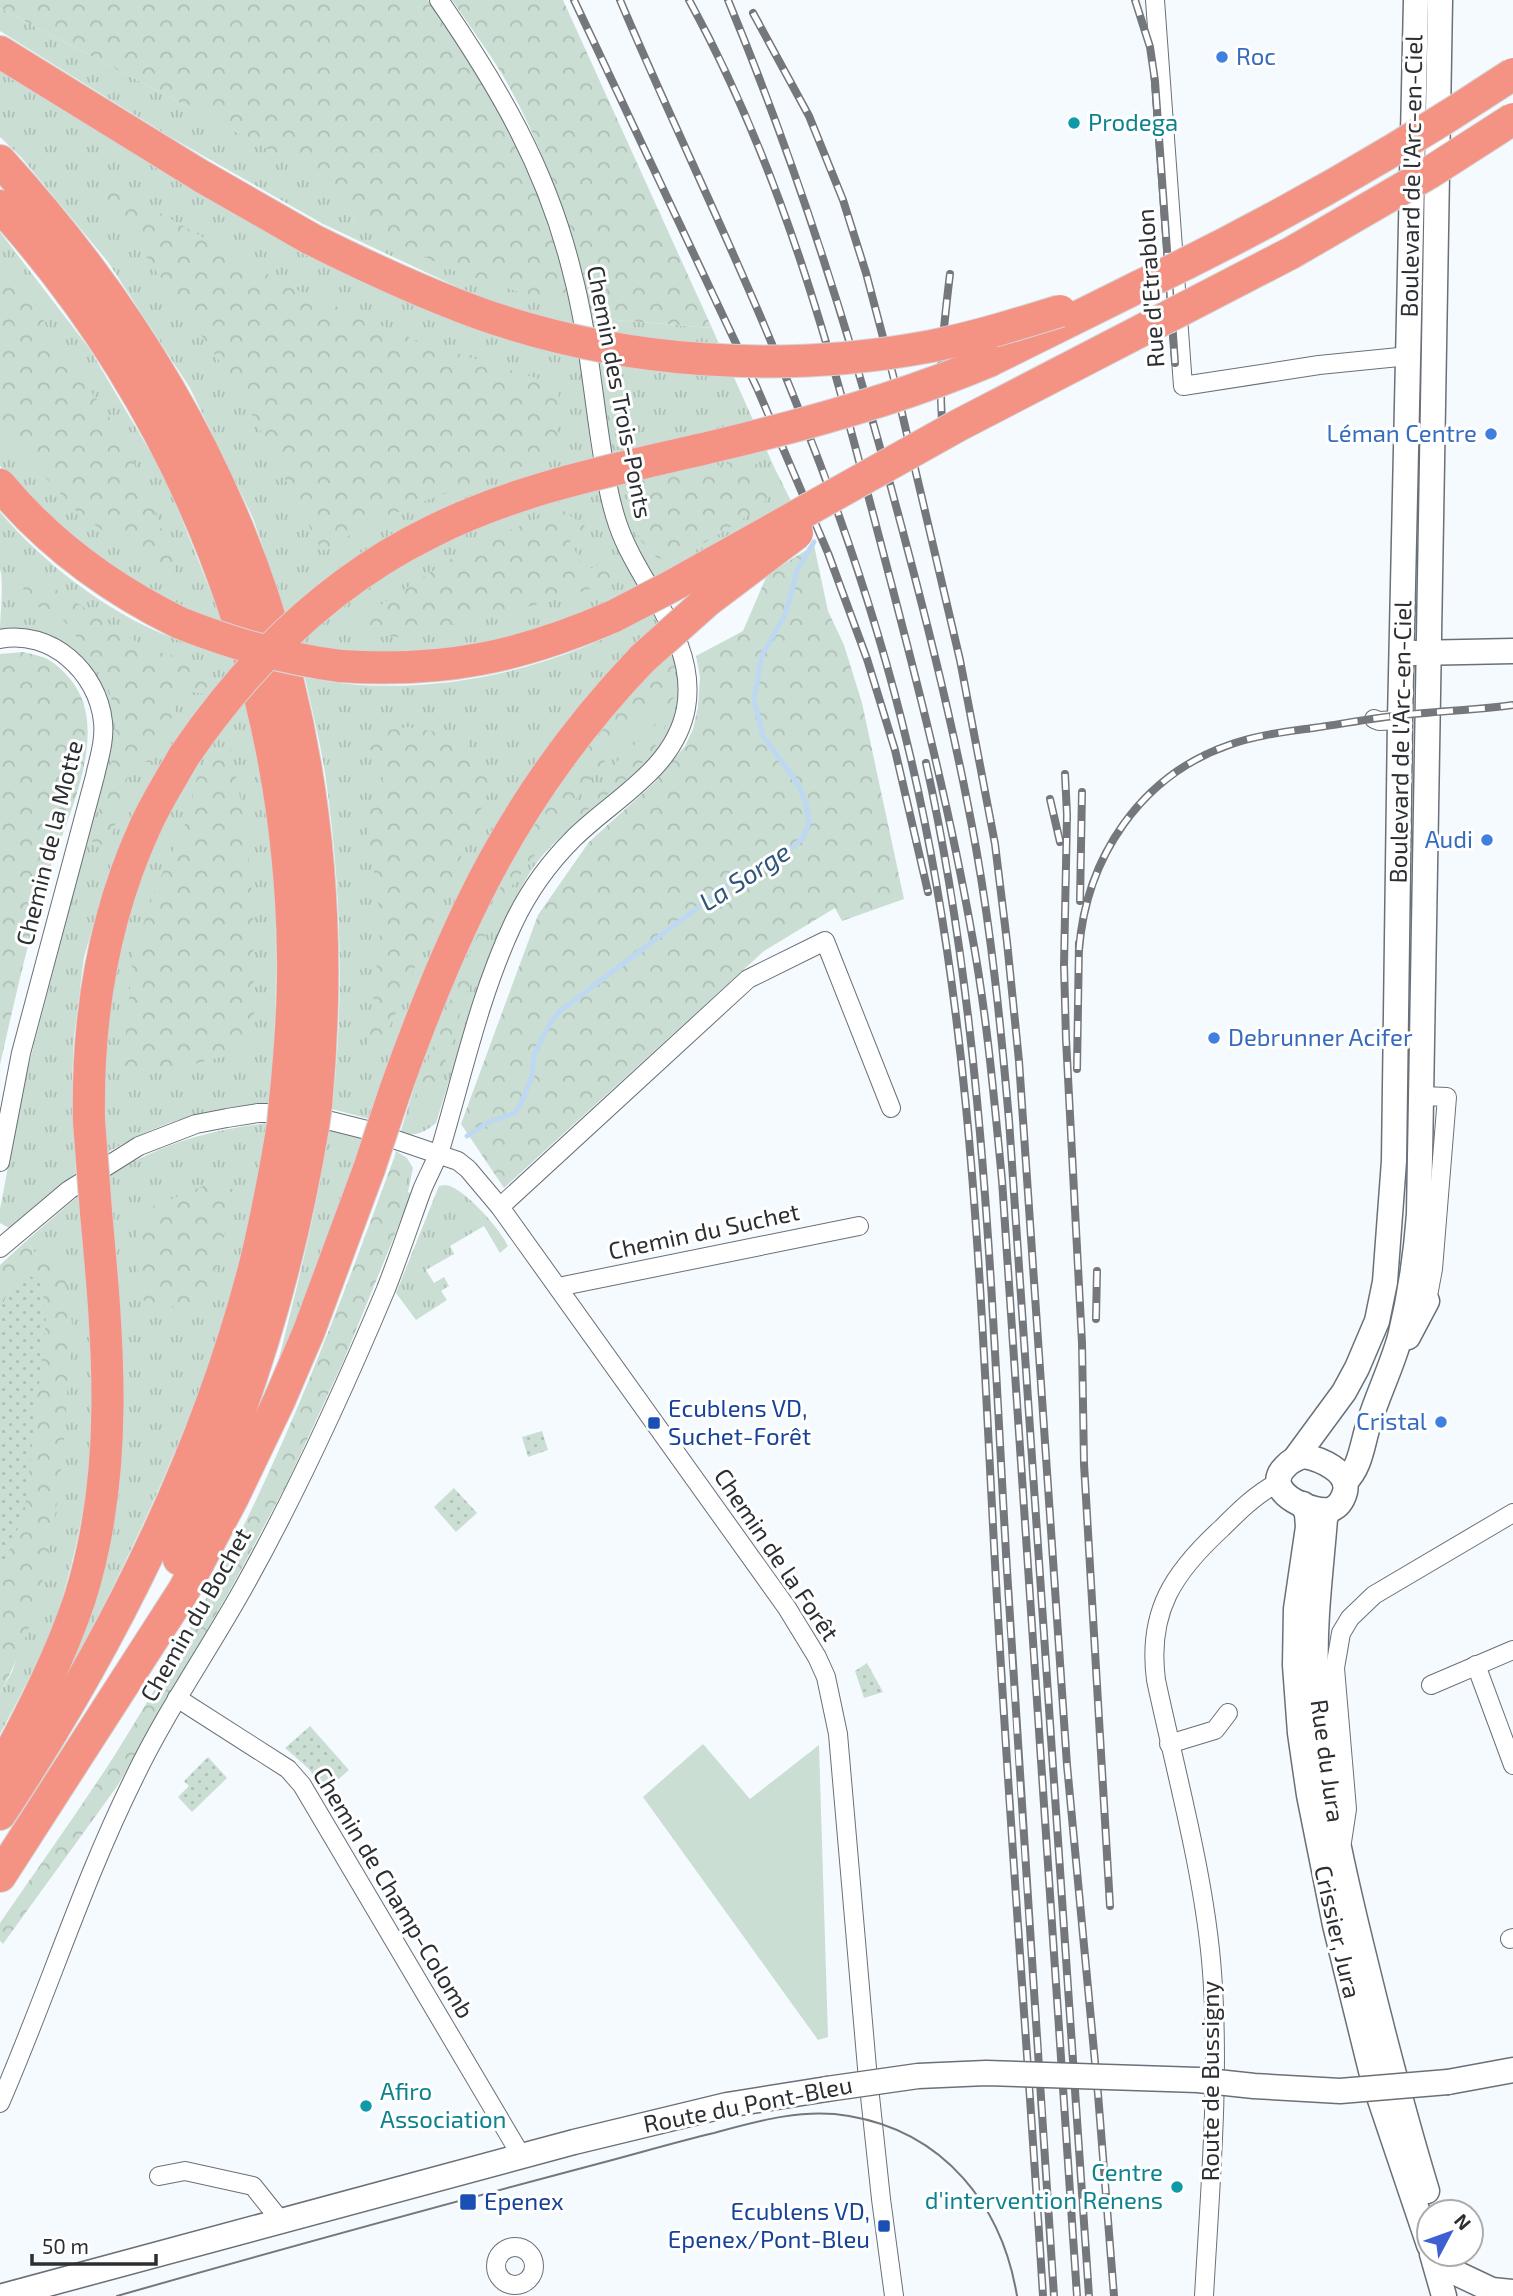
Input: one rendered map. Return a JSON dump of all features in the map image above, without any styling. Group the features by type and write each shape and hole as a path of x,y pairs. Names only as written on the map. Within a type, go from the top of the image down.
{"highway":[{"path":"0,52 201,176 311,239 401,282 484,315 526,328 614,348 709,360 800,361 845,358 911,349 1018,324 1138,287"},
{"path":"0,1772 49,1675 66,1633 88,1567 100,1512 108,1423 108,1375 89,1121 89,1062 93,1018 109,931 136,847 157,803 184,756 228,696 289,630 359,574 432,531 472,513 548,486 773,432 922,387 989,361 1258,227 1343,180 1513,74"},
{"path":"0,485 41,530 111,585 180,623 249,649 284,658 340,666 405,669 498,657 544,644 614,616 670,587 1013,396 1291,253 1406,186 1513,118"},
{"path":"0,161 52,219 98,279 162,375 215,475 251,562 267,608 299,728 310,788 318,850 324,982 299,1115 215,1395 183,1477 149,1552 88,1670 0,1814"},
{"path":"0,206 74,297 135,390 205,527 238,617 269,733 280,793 290,875 303,1188 286,1262 261,1354 215,1477 156,1607 93,1729"},
{"path":"0,1876 184,1590 240,1485 309,1331 451,944 521,812 565,748 643,658 736,578 894,461"}],"main road":[{"name":"Boulevard de l'Arc-en-Ciel","path":"1294,1460 1329,1415 1357,1368 1377,1321 1385,1282 1394,1161 1416,0"},
{"name":"Boulevard de l'Arc-en-Ciel","path":"1352,1472 1399,1338 1416,1254 1422,1174 1440,0"},
{"path":"1403,654 1513,651"},
{"path":"1385,1381 1427,1301"},
{"path":"1277,1483 1284,1493 1303,1504 1328,1511 1337,1506 1344,1496 1352,1472 1337,1471 1304,1456 1294,1460"},
{"name":"Route de Bussigny","path":"1277,1483 1279,1474 1294,1460"},
{"name":"Crissier, Jura","path":"1303,1504 1308,1527 1296,1609 1295,1665 1300,1733 1321,1860 1349,1988 1373,2079 1415,2204"},
{"name":"Rue du Jura","path":"1328,1511 1325,1519 1316,1639 1319,1721 1340,1852 1359,1937 1403,2114 1430,2198"},
{"name":"Route du Pont-Bleu","path":"3,2296 574,2142 727,2105 827,2089 918,2076 986,2073 1185,2079 1254,2087 1340,2091 1448,2082 1513,2070"},
{"path":"1436,2268 1444,2296"},
{"path":"1454,2268 1469,2296"},
{"path":"1458,2268 1492,2290 1513,2292"}],"street":[{"name":"Chemin des Trois-Ponts","path":"439,0 495,85 528,145 555,217 573,272 607,486 618,526 676,637 685,667 687,697 677,736 660,762 569,843 530,892 498,960 439,1154"},
{"name":"Rue d'Etrablon","path":"1155,0 1182,386 1319,365 1409,356"},
{"name":"Chemin de la Motte","path":"0,639 32,639 52,646 75,662 94,690 101,711 103,730 94,776 21,1053 0,1162"},
{"path":"1374,719 1401,720"},
{"path":"500,1207 748,979 825,941 891,1108"},
{"path":"1423,1097 1447,1097 1433,1269 1427,1301"},
{"name":"Chemin de la Forêt","path":"0,1248 42,1211 139,1146 196,1124 258,1113 299,1113 335,1120 439,1154 463,1165 500,1207 787,1608 826,1676 838,1734 881,2199 894,2296"},
{"name":"Chemin du Bochet","path":"0,2103 109,1829 137,1770 177,1698 244,1586 317,1443 388,1285 426,1181 439,1154"},
{"name":"Chemin du Suchet","path":"558,1287 859,1226"},
{"name":"Route de Bussigny","path":"1204,2296 1216,2075 1212,1970 1205,1913 1154,1665 1156,1627 1165,1597 1179,1573 1199,1549 1253,1498 1277,1483"},
{"path":"1340,1852 1347,1809 1335,1668 1341,1633 1364,1603 1423,1564 1512,1519"},
{"path":"1431,1685 1513,1650"},
{"path":"1476,1665 1513,1765"},
{"name":"Chemin de Champ-Colomb","path":"177,1698 288,1769 302,1785 523,2157"},
{"path":"1169,1744 1215,1730 1228,1713"},
{"path":"159,2176 185,2171 253,2186 281,2221"}],"green space":[{"path":"0,0 428,0 477,71 511,127 541,200 569,290 549,302 449,269 355,221 336,185 0,8"},
{"path":"452,0 563,0 712,328 592,318 568,227 534,137 500,71"},
{"path":"0,8 337,185 355,221 569,290 579,326 485,300 323,224 172,138 0,31"},
{"path":"0,64 149,159 581,353 589,432 599,491 612,530 641,589 499,645 418,657 298,649 253,518 190,388 108,262 21,157 0,137"},
{"path":"108,183 288,286 423,343 559,385 557,455 407,508 322,551 239,389 98,188"},
{"path":"0,232 89,348 165,477 226,630 125,581 27,498 0,466"},
{"path":"0,264 33,301 54,340 125,439 176,564 173,574 164,575 77,512 0,427"},
{"path":"592,318 712,328 792,503 656,581 639,552 626,521 617,488 609,455"},
{"path":"608,387 613,390 627,437 623,446 617,447 609,426 606,402"},
{"path":"749,459 757,464 767,497 762,507 677,560 657,558 640,540 624,497 629,484"},
{"path":"561,509 586,527 569,539 586,571 606,561 613,582 551,601 399,637 354,633 351,624 471,546"},
{"path":"0,512 56,567 122,614 168,636 244,663 145,795 127,827 109,872 84,957 74,1037 72,1080 76,1173 9,1228 0,1223 0,1209 23,1087 110,752 111,723 81,658 69,647 58,641 0,632"},
{"path":"814,545 828,611 844,645 862,703 904,899 842,921 835,908 764,951 504,1188 461,1124 538,915 589,842 654,783 685,746 693,729 698,707 700,677 696,656 743,631 767,575"},
{"path":"28,571 149,650 208,664 211,681 202,694 183,690 153,762 132,761 109,847 91,841 108,778 115,736 110,694 96,665 57,611 22,603 25,573"},
{"path":"652,613 661,629 568,726 373,1120 332,1109 339,1025 338,899 325,773 305,678 397,686 473,679 511,671 584,647"},
{"path":"671,648 678,689 672,723 655,752 631,777 547,850 526,879 485,968 436,1123 420,1133 400,1134 430,1035 472,933 531,823 574,759"},
{"path":"23,652 49,660 75,685 84,705 87,750 76,798 43,889 0,1065 0,654"},
{"path":"674,663 677,693 674,698 660,710 645,711 595,773 506,894 485,935 434,1098 422,1102 415,1119 407,1119 463,969 507,874 533,827 562,782 628,692 644,677"},
{"path":"243,692 264,795 274,898 275,1001 269,1105 224,1109 182,1119 141,1134 102,1156 99,1055 131,893 170,805"},
{"path":"667,718 654,749 642,763 613,790 570,823 620,758 660,721"},
{"path":"408,727 464,737 492,783 378,1055 368,1051 381,924 366,814 383,794 382,751 369,750 373,732"},
{"path":"229,741 245,823 253,904 254,1035 234,1054 140,1077 123,1064 133,954 156,887 187,820 198,773"},
{"path":"267,1123 237,1269 221,1327 197,1396 128,1556 68,1673 65,1672 90,1610 104,1177 144,1156 182,1141 222,1130"},
{"path":"329,1130 366,1139 281,1368 277,1366 313,1219"},
{"path":"396,1151 407,1158 413,1168 408,1192 412,1194 407,1205 402,1196 403,1164 394,1158"},
{"path":"394,1158 403,1164 409,1173 402,1195 407,1205 343,1362 288,1481 234,1583 118,1785 3,1944 0,1941 0,1923 111,1761 174,1656 232,1549 298,1405"},
{"path":"221,1179 234,1191 209,1301 196,1310 145,1302 139,1293 137,1224 146,1209"},
{"path":"439,1186 453,1187 471,1201 490,1220 508,1246 500,1253 484,1226 450,1246 454,1254 426,1270 434,1283 444,1277 449,1286 441,1291 447,1300 416,1320 396,1293"},
{"path":"78,1196 92,1387 90,1458 84,1502 71,1567 59,1607 28,1681 0,1734 0,1693 12,1672 35,1606 38,1257 26,1241"},
{"path":"26,1241 38,1257 63,1266 72,1343 56,1512 49,1550 30,1624 0,1693 0,1546 12,1285 0,1310 0,1265"},
{"path":"30,1276 42,1283 46,1322 25,1509 0,1576 0,1310 12,1285"},
{"path":"542,1431 548,1450 528,1457 522,1437"},
{"path":"454,1488 477,1513 456,1532 434,1507"},
{"path":"867,1663 883,1692 864,1698 855,1671"},
{"path":"310,1726 349,1770 325,1791 308,1768 285,1748"},
{"path":"703,1744 750,1799 819,1745 828,2037 818,2040 643,1797"},
{"path":"208,1757 227,1778 192,1812 178,1797 189,1786 184,1781"}],"waterway":[{"name":"La Sorge","path":"467,1136 489,1122 515,1113 532,1076 534,1055 550,1023 560,1011 732,882 786,853 803,838 809,822 806,803 798,784 763,736 754,699 762,655 785,615 798,568 814,542"}],"tram line":[{"path":"117,2296 686,2140 764,2120 815,2114 849,2116 883,2125 913,2138 940,2156 963,2178 982,2203 998,2232 1017,2296"}],"railway":[{"path":"574,0 757,388 828,553 867,659 895,750 928,892"},
{"path":"620,0 764,325 827,482 880,642 909,751 930,851 960,1053 978,1257 1006,1746 1043,2296"},
{"path":"689,0 751,129 800,260 821,327 860,463 929,733 963,884 977,965 990,1057 1002,1180 1077,2296"},
{"path":"728,0 795,174 834,290 869,409 935,657 957,752 982,882 996,984 1009,1120 1089,2296"},
{"path":"1135,0 1150,47 1155,81 1175,363"},
{"path":"753,13 809,116 843,200 866,273 893,375 960,660 995,844 1019,1061 1067,1765 1114,2296"},
{"path":"944,443 941,379 950,274"},
{"path":"1079,950 1084,916 1093,884 1106,853 1123,825 1144,799 1169,777 1197,759 1229,745 1271,734 1391,716 1513,705"},
{"path":"926,763 946,863 961,963 983,1165 1054,2296"},
{"path":"1065,774 1066,1039 1082,1343 1084,1464 1110,1906"},
{"path":"1080,901 1082,792"},
{"path":"1050,799 1060,842"},
{"path":"1077,1069 1079,943"},
{"path":"1096,1319 1097,1271"}],"place":[{"name":"Roc","path":"1222,57"},
{"name":"Prodega","path":"1074,123"},
{"name":"Léman Centre","path":"1491,434"},
{"name":"Audi","path":"1487,840"},
{"name":"Debrunner Acifer","path":"1214,1038"},
{"name":"Cristal","path":"1441,1422"},
{"name":"Ecublens VD, Suchet-Forêt","path":"654,1423"},
{"name":"Afiro Association","path":"366,2106"},
{"name":"Centre d'intervention Renens","path":"1177,2187"},
{"name":"Epenex","path":"468,2202"},
{"name":"Ecublens VD, Epenex/Pont-Bleu","path":"884,2226"}]}
